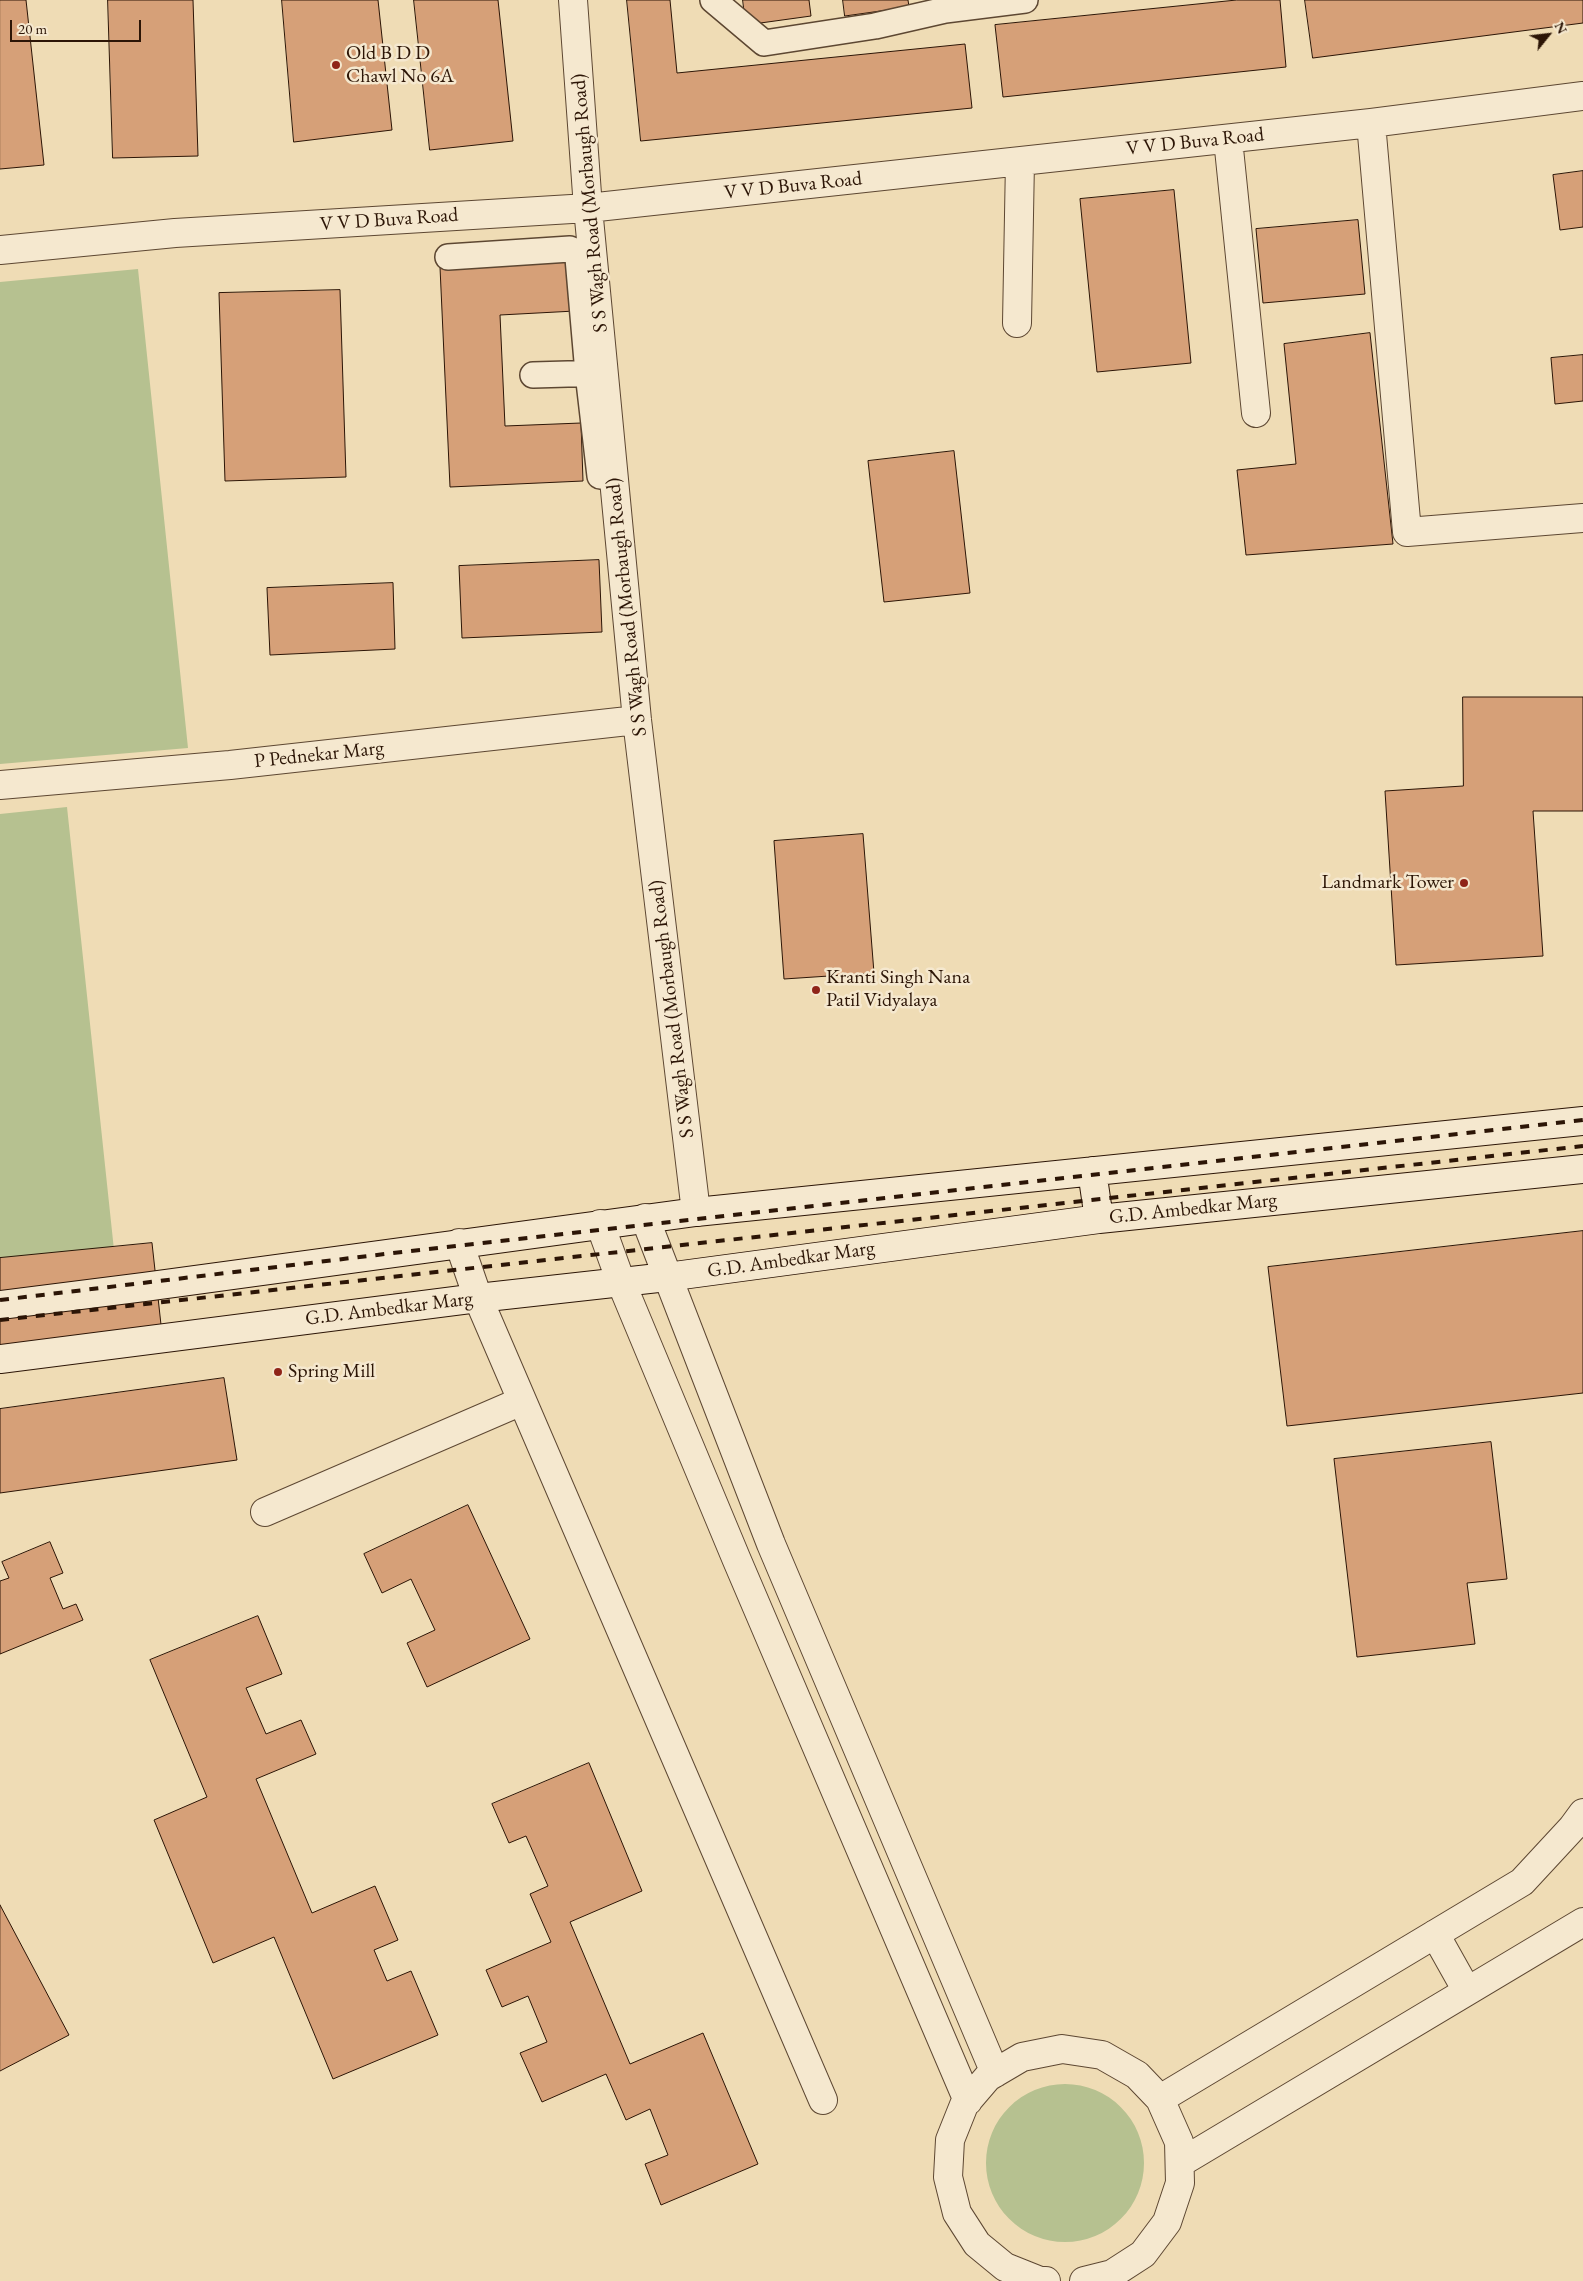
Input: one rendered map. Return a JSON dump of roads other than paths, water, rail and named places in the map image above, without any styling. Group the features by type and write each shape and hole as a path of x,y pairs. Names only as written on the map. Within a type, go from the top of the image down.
{"street":[{"name":"S S Wagh Road (Morbaugh Road)","path":"573,0 588,208 596,373 696,1212"},
{"name":"V V D Buva Road","path":"0,250 175,233 588,208 1371,123 1583,96"},
{"path":"1371,123 1407,532 1583,518"},
{"path":"1228,139 1256,413"},
{"path":"1017,323 1020,161"},
{"name":"P Pednekar Marg","path":"0,785 230,765 637,720"},
{"path":"0,1305 144,1288 696,1212 1583,1120"},
{"name":"G.D. Ambedkar Marg","path":"0,1359 478,1298 667,1277 1099,1219 1583,1169"},
{"path":"1092,1171 1099,1219"},
{"path":"645,1218 772,1544 994,2073"},
{"path":"600,1224 621,1282 968,2101"},
{"path":"459,1244 478,1298 823,2100"},
{"path":"264,1512 522,1401"},
{"path":"1160,2099 1522,1882 1579,1826"},
{"path":"1180,2163 1583,1922"},
{"path":"1435,1934 1467,1991"},
{"path":"1046,2281 1040,2281 1005,2267 977,2244 957,2212 948,2176 950,2140 964,2105 988,2077 1022,2057 1062,2049 1102,2055 1137,2075 1160,2099 1179,2142 1180,2183 1167,2222 1132,2272 1112,2274 1084,2281"}],"lane":[{"path":"713,0 764,43 875,26 945,10 1025,0"},
{"path":"448,257 570,249 575,251 578,258 596,373 600,476"},
{"path":"533,375 596,373"}],"railway":[{"path":"0,1300 385,1254 1583,1120"},
{"path":"0,1320 1583,1146"}],"place":[{"name":"Old B D D Chawl No 6A","path":"336,65"},
{"name":"Landmark Tower","path":"1464,883"},
{"name":"Kranti Singh Nana Patil Vidyalaya","path":"816,990"},
{"name":"Spring Mill","path":"278,1372"}]}
